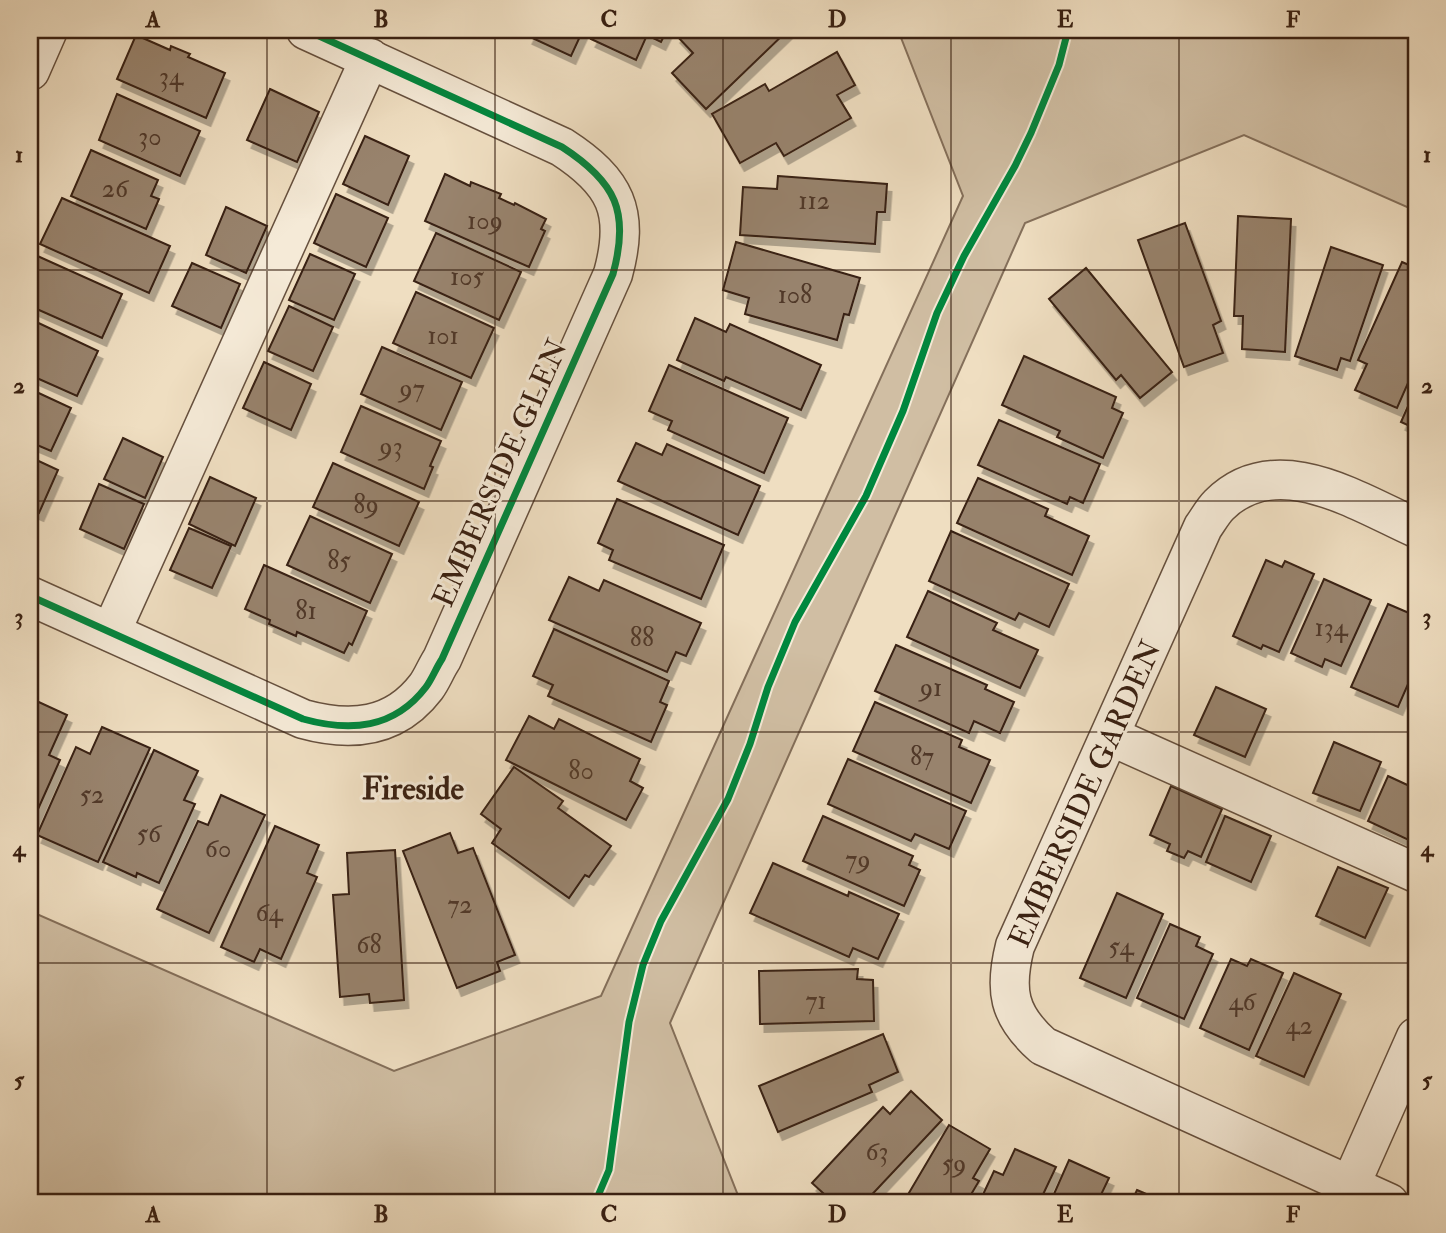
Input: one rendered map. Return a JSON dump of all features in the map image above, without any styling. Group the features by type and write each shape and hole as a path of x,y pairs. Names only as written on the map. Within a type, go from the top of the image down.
{"street":[{"path":"30,72 48,30"},
{"name":"EMBERSIDE GLEN","path":"30,596 303,719 324,725 366,726 384,721 404,708 425,688 453,634 613,274 621,247 615,200 603,180 586,163 562,147 306,30"},
{"path":"111,632 370,58"},
{"name":"EMBERSIDE GARDEN","path":"1389,1203 1043,1046 1028,1033 1018,1017 1009,995 1009,971 1015,946 1203,527 1219,505 1237,491 1255,484 1278,479 1303,481 1327,488 1416,528"},
{"path":"1110,736 1416,873"},
{"path":"1350,1186 1416,1037"}],"shaded area":[{"path":"898,30 1416,30 1416,211 1244,135 1025,223 670,1023 741,1203 30,1203 30,911 394,1071 601,996 963,196"}],"building":[{"path":"531,30 583,30 571,56 528,36"},
{"path":"596,30 667,30 661,42 647,35 636,60 591,39"},
{"path":"681,30 788,30 706,109 672,73 693,53 676,35"},
{"path":"136,35 170,50 171,46 190,54 188,57 225,73 206,118 117,79"},
{"path":"837,52 855,85 837,95 851,118 784,156 776,143 740,163 712,114 765,84 769,91"},
{"path":"270,89 319,112 297,162 247,140"},
{"path":"117,94 200,131 180,176 99,140"},
{"path":"365,136 409,156 388,205 343,184"},
{"path":"91,150 158,180 151,196 159,199 146,229 71,196"},
{"path":"445,174 470,186 471,182 501,194 499,198 546,219 541,229 545,231 529,267 425,221"},
{"path":"778,176 887,184 885,212 877,212 875,244 740,235 743,187 777,189"},
{"path":"336,194 388,218 366,267 314,243"},
{"path":"62,198 170,246 149,293 40,244"},
{"path":"226,207 267,226 246,273 206,255"},
{"path":"1238,216 1291,219 1285,352 1242,349 1243,316 1234,316"},
{"path":"1185,223 1221,321 1213,325 1223,353 1184,367 1138,240"},
{"path":"436,233 521,272 499,320 414,281"},
{"path":"736,242 860,278 849,315 844,314 837,340 745,314 749,298 723,290"},
{"path":"1331,247 1383,265 1350,361 1341,358 1337,370 1295,356"},
{"path":"33,254 122,294 102,338 30,306 30,261"},
{"path":"310,254 355,274 334,320 289,300"},
{"path":"1402,262 1416,268 1416,365 1397,408 1355,390 1367,364 1358,360"},
{"path":"192,263 240,284 221,328 172,306"},
{"path":"1086,268 1172,372 1140,398 1121,375 1116,380 1049,299"},
{"path":"416,292 494,328 471,378 393,343"},
{"path":"289,306 333,327 313,371 268,351"},
{"path":"695,318 726,332 730,324 821,365 801,410 726,377 724,381 677,360"},
{"path":"30,319 98,351 77,396 30,375"},
{"path":"382,347 462,382 441,430 361,394"},
{"path":"1024,356 1116,397 1112,408 1123,413 1103,458 1057,437 1060,431 1002,405"},
{"path":"264,362 311,384 291,430 243,408"},
{"path":"669,365 788,418 764,473 668,430 672,421 649,411"},
{"path":"1416,388 1416,429 1401,422"},
{"path":"30,389 71,408 51,451 30,442"},
{"path":"361,406 441,441 424,489 341,452"},
{"path":"999,420 1100,464 1083,503 1070,497 1067,504 978,465"},
{"path":"123,438 163,457 145,498 104,479"},
{"path":"636,443 662,455 667,444 760,486 738,535 618,481"},
{"path":"30,457 58,470 39,513 30,509"},
{"path":"333,463 419,502 399,546 313,507"},
{"path":"210,477 256,498 235,546 189,524"},
{"path":"978,478 1048,509 1045,516 1089,536 1072,575 957,523"},
{"path":"99,484 144,504 124,549 80,529"},
{"path":"617,499 724,545 701,599 609,560 613,550 598,543"},
{"path":"310,516 392,554 370,603 287,565"},
{"path":"189,528 231,546 212,588 170,570"},
{"path":"951,531 1069,584 1049,627 1019,613 1015,620 929,581"},
{"path":"1266,560 1282,567 1285,561 1314,574 1279,652 1263,645 1261,649 1233,636"},
{"path":"264,565 367,611 352,645 349,643 344,653 297,632 296,636 269,624 270,620 245,609"},
{"path":"569,577 599,591 604,580 701,623 686,656 676,652 667,672 549,620"},
{"path":"1324,579 1371,600 1341,666 1325,659 1322,667 1291,653"},
{"path":"928,591 997,623 993,630 1038,650 1020,688 907,637"},
{"path":"1388,604 1416,616 1416,666 1398,707 1351,687"},
{"path":"554,629 669,681 660,702 667,705 651,742 548,696 553,685 533,676"},
{"path":"896,645 987,685 985,689 1014,702 1000,733 974,721 969,733 875,691"},
{"path":"1216,687 1266,709 1245,757 1194,735"},
{"path":"30,698 67,715 49,755 60,760 30,827"},
{"path":"875,702 962,740 959,747 990,760 971,803 853,751"},
{"path":"529,716 554,729 559,719 640,759 630,781 643,788 626,820 506,760"},
{"path":"102,727 150,748 98,862 37,835 76,747 90,754"},
{"path":"1334,742 1381,762 1360,811 1313,793"},
{"path":"154,750 198,771 184,800 195,804 159,883 137,873 136,877 103,862"},
{"path":"848,759 966,811 949,849 915,834 911,841 828,804"},
{"path":"514,767 563,801 558,808 611,846 589,877 585,875 569,898 492,843 501,829 481,814"},
{"path":"1388,776 1416,789 1416,835 1413,842 1368,821"},
{"path":"1171,786 1222,809 1201,857 1188,851 1184,858 1167,851 1170,844 1150,835"},
{"path":"221,795 265,815 209,933 157,909 198,821 208,825"},
{"path":"823,816 913,856 909,865 920,870 904,906 803,861"},
{"path":"1225,816 1271,836 1251,882 1206,862"},
{"path":"275,826 319,845 307,873 317,877 281,959 260,949 254,962 221,947"},
{"path":"450,833 458,853 473,848 515,955 497,962 500,971 457,988 403,851"},
{"path":"395,850 404,1000 370,1003 369,994 340,997 333,895 349,894 347,853"},
{"path":"773,863 848,896 849,892 899,914 878,959 853,948 849,957 750,913"},
{"path":"1338,867 1388,888 1365,938 1316,916"},
{"path":"1117,893 1163,914 1126,998 1080,978"},
{"path":"1170,924 1200,937 1196,946 1213,954 1184,1019 1137,998"},
{"path":"1231,959 1247,966 1251,959 1283,973 1249,1050 1200,1028"},
{"path":"858,969 857,979 873,980 874,1021 760,1024 759,971"},
{"path":"1294,973 1341,994 1304,1077 1256,1056"},
{"path":"883,1034 898,1072 869,1085 872,1092 778,1132 759,1086"},
{"path":"911,1091 942,1120 864,1203 834,1203 812,1183 883,1107 890,1114"},
{"path":"949,1125 990,1149 973,1178 979,1181 966,1203 903,1203"},
{"path":"1015,1149 1056,1167 1039,1203 979,1203 994,1171 1003,1175"},
{"path":"1069,1160 1109,1178 1097,1203 1050,1203"},
{"path":"1137,1190 1167,1203 1131,1203"}],"cycle path":[{"path":"30,596 303,719 320,723 354,726 370,724 400,712 426,687 442,659 613,274 620,233 619,216 606,186 595,173 562,147 306,30"},
{"path":"595,1203 609,1170 629,1022 643,965 661,921 728,799 750,744 768,687 795,622 866,496 903,411 937,313 964,256 1031,133 1059,65 1068,30"}],"district":[{"name":"Fireside","path":"413,788"}]}
